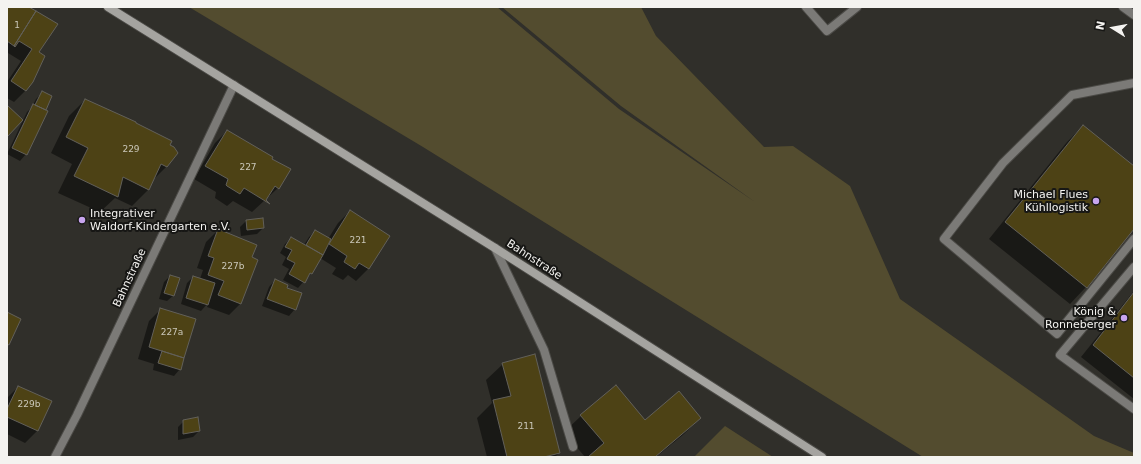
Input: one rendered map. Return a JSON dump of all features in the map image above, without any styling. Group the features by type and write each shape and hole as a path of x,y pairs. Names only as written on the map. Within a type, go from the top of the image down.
{"main road":[{"name":"Bahnstraße","path":"108,7 495,248 822,457"}],"street":[{"path":"806,7 827,31 857,7"},
{"path":"1123,7 1134,15"},
{"path":"1134,83 1072,95 1003,163 944,239 1057,334 1134,239"},
{"name":"Bahnstraße","path":"55,457 77,415 234,85"},
{"path":"495,248 544,350 573,448"},
{"path":"1134,267 1060,355 1134,409"}],"shaded area":[{"path":"189,7 497,7 619,109 755,202 621,106 502,7 641,7 656,36 764,147 793,146 850,186 900,299 1094,436 1134,453 1134,457 923,457 423,147"},
{"path":"725,426 773,457 694,457"}],"building":[{"path":"7,7 29,7 36,11 14,46 7,41"},
{"path":"36,11 58,24 39,52 45,56 33,82 26,91 11,81 32,49 19,41 15,47 14,46"},
{"path":"42,91 52,96 46,110 35,105"},
{"path":"85,99 136,122 172,141 170,145 174,147 178,153 167,167 161,164 149,190 123,177 118,197 74,176 88,148 66,137"},
{"path":"33,104 48,111 27,155 12,148"},
{"path":"7,105 23,120 7,137"},
{"path":"1083,125 1134,166 1134,229 1087,288 1005,222"},
{"path":"227,130 273,157 272,159 291,169 279,189 275,186 266,200 270,204 244,188 240,194 226,185 228,179 205,166"},
{"path":"350,210 390,236 369,269 359,263 355,269 344,262 347,256 329,244"},
{"path":"263,218 264,228 247,230 246,220"},
{"path":"218,229 257,245 252,257 258,260 241,304 218,295 224,281 208,275 214,258 208,256"},
{"path":"315,230 331,239 323,255 306,245"},
{"path":"291,237 323,255 312,274 310,273 305,283 289,274 295,263 287,259 292,250 285,247"},
{"path":"170,275 180,278 174,296 164,293"},
{"path":"193,276 215,283 208,305 186,298"},
{"path":"275,279 288,285 287,288 302,293 296,310 267,299"},
{"name":"König & Ronneberger","path":"1134,292 1134,378 1093,345"},
{"path":"160,308 196,319 184,358 149,347"},
{"path":"7,312 21,319 9,345 7,344"},
{"path":"162,351 184,358 181,370 158,363"},
{"path":"535,354 560,453 544,457 507,457 493,400 511,396 502,363"},
{"path":"616,385 645,420 679,391 701,418 655,457 588,457 604,443 580,415"},
{"path":"18,386 52,401 38,431 7,417 7,409"},
{"path":"198,417 200,431 183,434 183,420"}],"place":[{"name":"Michael Flues Kühllogistik","path":"1096,201"},
{"name":"Integrativer Waldorf-Kindergarten e.V.","path":"82,220"},
{"name":"König & Ronneberger","path":"1124,318"}]}
